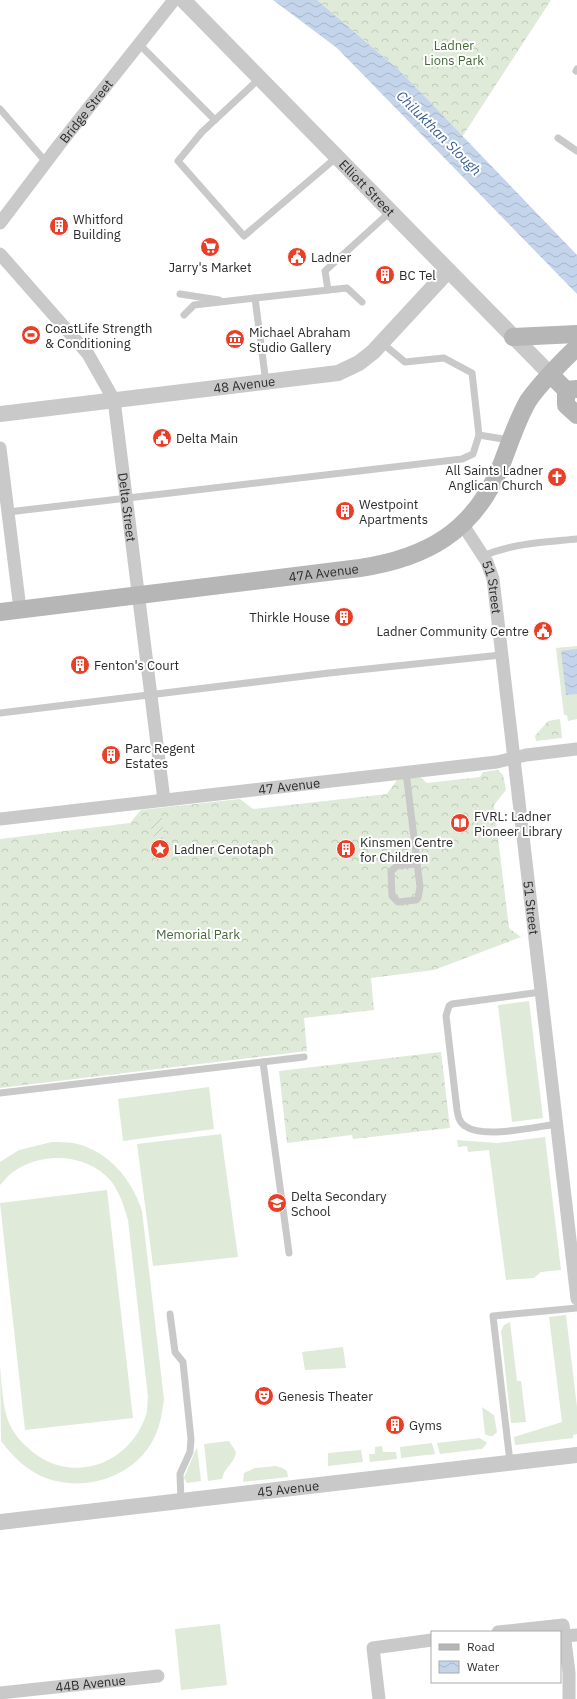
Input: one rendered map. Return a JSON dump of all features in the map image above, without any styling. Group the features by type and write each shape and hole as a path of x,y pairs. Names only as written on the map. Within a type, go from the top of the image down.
{"main road":[{"path":"513,337 577,334"},
{"name":"47A Avenue","path":"0,612 377,566 395,561 428,548 463,525 487,493 500,468 509,440 528,402 577,347"},
{"path":"551,376 572,389 566,405 577,415"}],"street":[{"name":"Bridge Street","path":"0,223 46,162 174,0"},
{"name":"Elliott Street","path":"183,0 551,376"},
{"name":"Delta Street","path":"0,254 88,354 114,400 164,800"},
{"name":"48 Avenue","path":"0,414 266,383 338,373 366,358 448,271"},
{"path":"0,448 20,609"},
{"name":"51 Street","path":"463,525 483,556 493,579 577,1299"},
{"name":"47 Avenue","path":"0,819 497,762 514,758 577,749"},
{"name":"45 Avenue","path":"0,1522 577,1455"},
{"path":"569,1699 569,1673 563,1631 577,1634"},
{"path":"379,1699 373,1648 431,1640"},
{"name":"44B Avenue","path":"0,1693 158,1676"}],"lane":[{"path":"139,44 215,120"},
{"path":"260,78 215,120 178,161 244,236 337,157"},
{"path":"0,109 46,162"},
{"path":"558,138 577,151"},
{"path":"328,290 325,271 390,212"},
{"path":"184,315 194,305 347,288 362,302"},
{"path":"180,294 229,301"},
{"path":"255,298 266,383"},
{"path":"8,512 462,459 473,454 479,435 472,373 444,358 405,362 382,342"},
{"path":"479,435 509,440"},
{"path":"483,556 498,550 577,538"},
{"path":"0,713 150,696 329,673 501,655"},
{"path":"406,772 420,887 418,898 412,901 398,902 392,896 391,871 397,866 417,864"},
{"path":"542,992 452,1004 447,1008 457,1110 461,1123 470,1129 478,1131 494,1131 557,1124"},
{"path":"0,1093 304,1057"},
{"path":"263,1062 289,1253"},
{"path":"510,1462 493,1316 577,1308"},
{"path":"170,1314 174,1352 183,1362 191,1439 190,1452 180,1474 181,1500"}],"green space":[{"name":"Ladner Lions Park","path":"317,0 551,0 462,137 399,70"},
{"path":"577,646 577,719 568,721 567,715 564,715 556,648"},
{"path":"560,719 562,738 536,741 535,736 548,721"},
{"name":"Memorial Park","path":"498,770 503,775 506,790 494,805 509,928 521,937 434,970 371,978 374,1010 304,1018 307,1051 0,1088 0,839 130,823 141,810 240,799 253,809 387,794 397,780 420,777 427,783 480,777 483,772"},
{"path":"163,818 163,838 169,844 170,853 168,856 158,859 150,853 149,850 149,847 154,839 149,820"},
{"path":"529,1001 543,1118 512,1122 498,1005"},
{"path":"441,1052 450,1128 353,1139 352,1135 287,1143 279,1071"},
{"path":"209,1087 214,1129 123,1141 118,1099"},
{"path":"221,1134 238,1257 153,1266 137,1144"},
{"path":"545,1137 561,1270 541,1272 534,1278 506,1280 489,1150 468,1152 467,1146 458,1147 457,1140 497,1143"},
{"path":"52,1142 73,1143 97,1152 108,1159 125,1177 138,1199 142,1211 164,1399 157,1430 153,1440 144,1454 132,1465 118,1474 103,1480 87,1483 54,1481 39,1475 18,1460 1,1441 0,1366 5,1409 9,1423 13,1430 27,1447 43,1459 60,1466 78,1468 95,1465 111,1458 126,1447 138,1433 147,1411 148,1397 128,1220 117,1190 111,1181 90,1165 77,1160 64,1158 50,1158 24,1165 11,1173 0,1185 0,1162 19,1150"},
{"path":"107,1190 133,1418 25,1430 0,1203"},
{"path":"566,1315 577,1407 577,1434 573,1435 573,1438 515,1445 514,1437 562,1422 549,1317"},
{"path":"510,1322 517,1381 521,1381 526,1422 511,1423 501,1331 504,1325"},
{"path":"343,1347 346,1368 305,1370 302,1352"},
{"path":"482,1407 494,1415 497,1432 493,1436 485,1434"},
{"path":"480,1438 487,1443 482,1449 440,1454 437,1443"},
{"path":"229,1441 236,1452 233,1460 222,1479 208,1481 204,1444"},
{"path":"432,1443 435,1454 401,1458 400,1447"},
{"path":"382,1446 383,1452 396,1452 397,1459 370,1462 369,1454 375,1454 375,1447"},
{"path":"197,1447 201,1481 187,1483 184,1478"},
{"path":"361,1450 363,1462 328,1466 328,1453"},
{"path":"276,1466 287,1471 288,1477 243,1482 244,1473 255,1468"},
{"path":"220,1624 227,1685 181,1690 175,1629"}],"water":[{"name":"Chilukthan Slough","path":"273,0 317,0 399,70 577,255 577,294 337,48"},
{"path":"577,649 577,694 566,695 561,651"}],"place":[{"name":"Whitford Building","path":"59,226"},
{"name":"Jarry's Market","path":"210,247"},
{"name":"Ladner","path":"297,257"},
{"name":"BC Tel","path":"385,275"},
{"name":"CoastLife Strength & Conditioning","path":"31,335"},
{"name":"Michael Abraham Studio Gallery","path":"235,339"},
{"name":"Delta Main","path":"162,438"},
{"name":"All Saints Ladner Anglican Church","path":"557,477"},
{"name":"Westpoint Apartments","path":"345,511"},
{"name":"Thirkle House","path":"344,617"},
{"name":"Ladner Community Centre","path":"543,631"},
{"name":"Fenton's Court","path":"80,665"},
{"name":"Parc Regent Estates","path":"111,755"},
{"name":"FVRL: Ladner Pioneer Library","path":"460,823"},
{"name":"Ladner Cenotaph","path":"160,849"},
{"name":"Kinsmen Centre for Children","path":"346,849"},
{"name":"Delta Secondary School","path":"277,1203"},
{"name":"Genesis Theater","path":"264,1396"},
{"name":"Gyms","path":"395,1425"}]}
